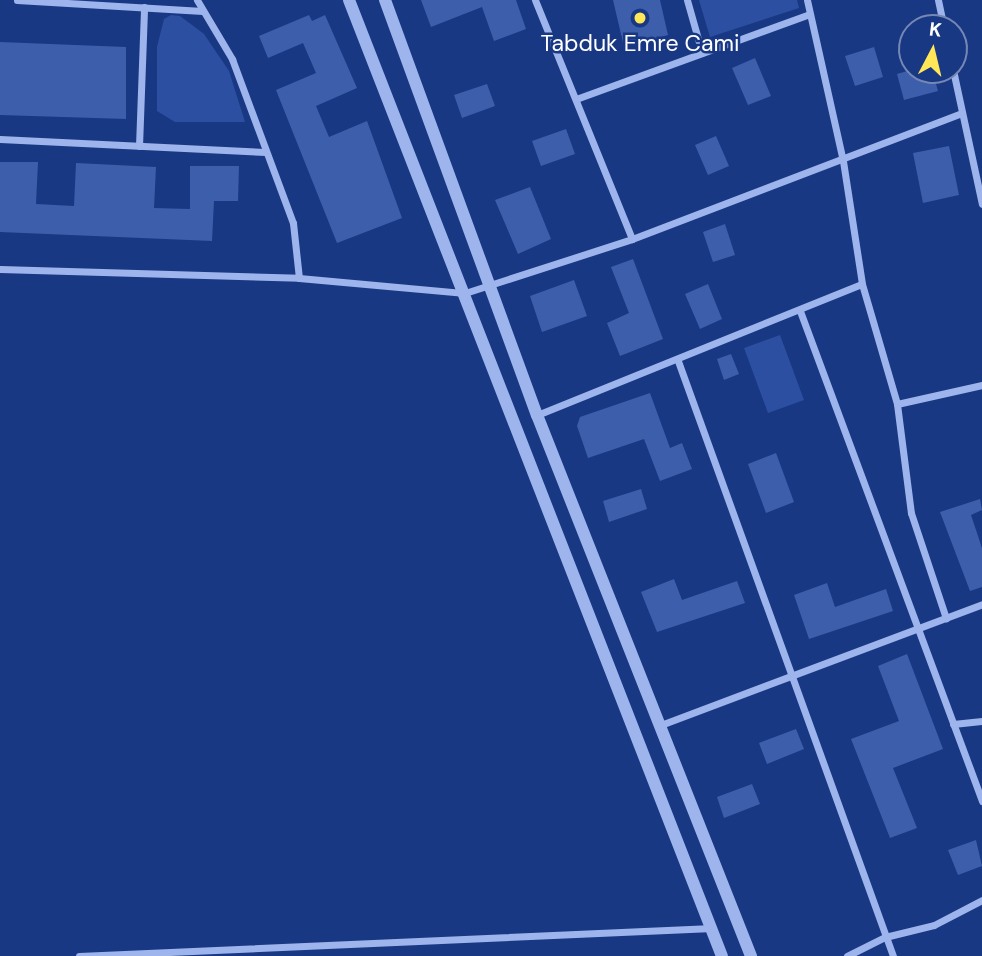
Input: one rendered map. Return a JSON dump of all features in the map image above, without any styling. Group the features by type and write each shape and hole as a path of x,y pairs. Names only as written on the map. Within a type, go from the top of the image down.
{"street":[{"path":"17,0 204,11"},
{"path":"197,0 232,59 293,223 299,278"},
{"path":"349,0 722,956"},
{"path":"384,0 491,284 537,415 657,726 751,956"},
{"path":"535,0 632,239"},
{"path":"687,0 702,53"},
{"path":"807,0 843,161 862,284 897,404 911,513 946,618"},
{"path":"139,146 144,8"},
{"path":"576,99 810,14"},
{"path":"956,84 982,204"},
{"path":"0,269 299,278 465,293 632,239 962,114"},
{"path":"0,139 266,152"},
{"path":"537,415 800,312 862,284"},
{"path":"800,312 982,801"},
{"path":"678,361 893,956"},
{"path":"897,404 982,385"},
{"path":"657,726 791,679 982,604"},
{"path":"953,724 982,721"},
{"path":"847,956 885,937 934,925 982,900"},
{"path":"79,956 713,928"}],"shaded area":[{"path":"699,0 797,0 799,8 710,37"},
{"path":"171,15 180,16 204,34 229,71 245,122 175,122 157,111 157,47 164,19"},
{"path":"780,335 804,400 768,413 744,348"}],"building":[{"path":"421,0 516,0 526,29 494,41 482,7 431,27"},
{"name":"Tabduk Emre Cami","path":"613,0 660,0 668,35 624,47"},
{"path":"309,15 312,21 325,15 357,88 316,106 329,137 367,121 402,218 337,243 276,90 316,73 303,43 268,58 259,36"},
{"path":"0,42 126,47 126,119 0,115"},
{"path":"874,47 883,77 855,86 845,56"},
{"path":"755,58 771,96 748,105 732,68"},
{"path":"487,84 495,106 462,118 454,95"},
{"path":"900,84 936,84 938,91 904,100"},
{"path":"566,129 575,154 541,166 532,141"},
{"path":"716,136 729,166 708,175 695,145"},
{"path":"949,146 959,195 923,203 913,153"},
{"path":"0,162 38,162 36,204 74,206 76,163 156,167 154,208 190,209 190,166 239,166 238,201 214,201 212,241 0,232"},
{"path":"530,187 551,239 518,254 495,200"},
{"path":"725,224 735,255 713,262 703,232"},
{"path":"633,259 663,339 620,356 607,323 629,313 611,267"},
{"path":"574,280 587,316 542,332 530,296"},
{"path":"708,284 722,319 700,329 685,294"},
{"path":"731,354 739,374 724,380 717,359"},
{"path":"650,393 670,448 682,443 692,469 660,481 644,439 588,458 577,426 580,417"},
{"path":"776,453 794,502 766,513 748,464"},
{"path":"641,489 647,509 609,522 603,501"},
{"path":"980,499 982,510 971,515 982,548 982,587 970,591 940,512"},
{"path":"674,579 682,600 737,581 745,603 657,632 641,592"},
{"path":"827,583 835,607 886,589 893,611 809,639 794,595"},
{"path":"907,654 943,749 893,768 917,828 890,838 851,739 899,721 878,666"},
{"path":"796,729 804,749 767,764 759,743"},
{"path":"752,784 760,804 724,818 717,797"},
{"path":"976,840 982,866 958,875 948,850"}],"place":[{"name":"Tabduk Emre Cami","path":"640,18"}]}
